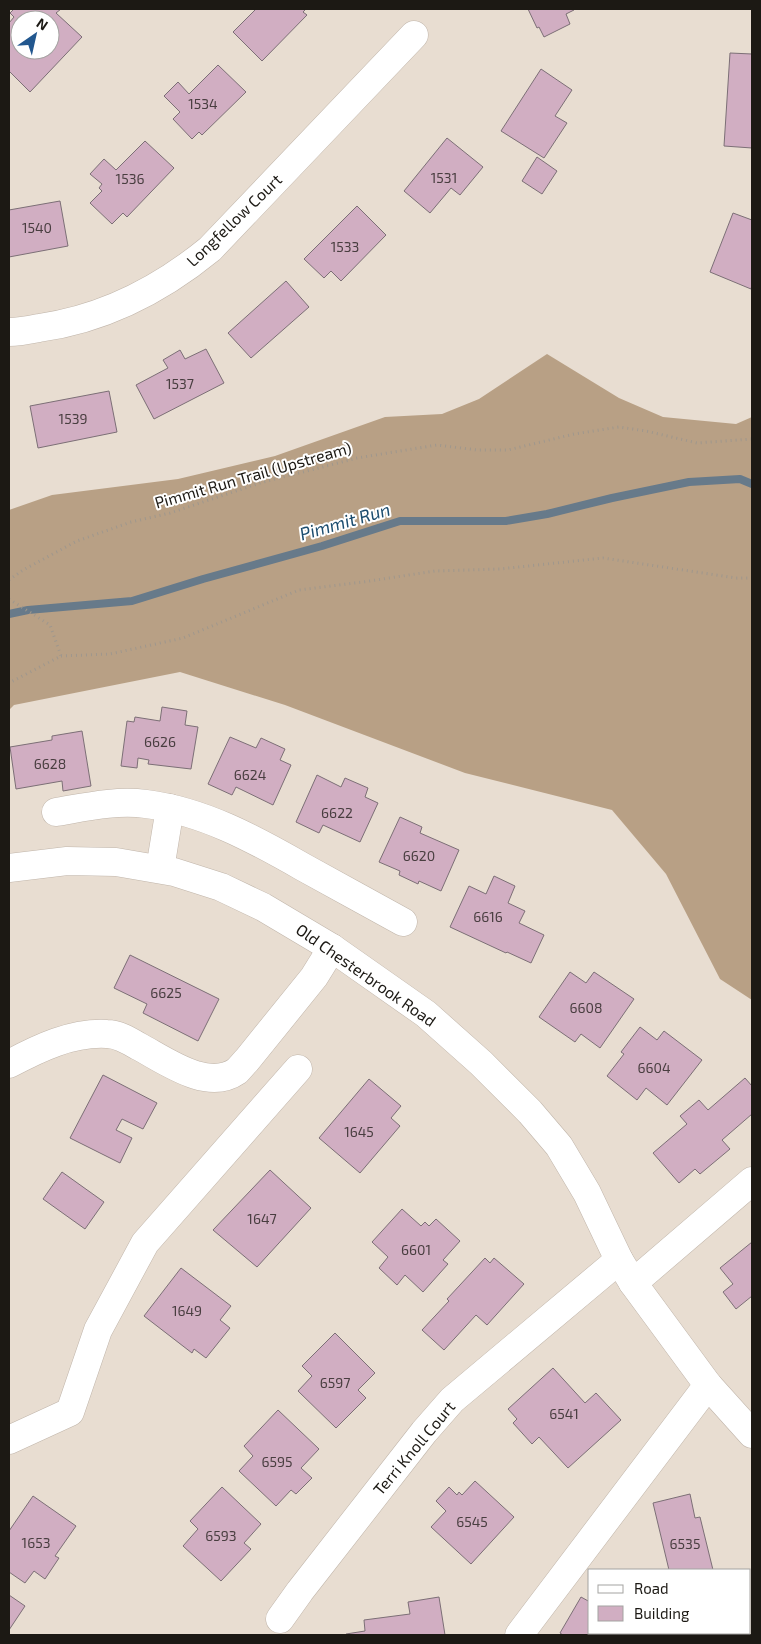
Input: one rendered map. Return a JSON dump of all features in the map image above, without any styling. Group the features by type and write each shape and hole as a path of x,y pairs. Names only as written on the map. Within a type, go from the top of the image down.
{"street":[{"name":"Longfellow Court","path":"9,332 62,325 109,311 149,292 189,266 210,249 414,35"},
{"path":"56,812 110,803 145,804 170,808 202,817 248,836 403,922"},
{"path":"160,869 170,808"},
{"name":"Old Chesterbrook Road","path":"9,868 67,861 116,862 160,869 220,887 262,906 332,948 426,1014 481,1063 530,1112 559,1146 587,1193 619,1260 633,1283 708,1385 752,1434"},
{"path":"9,1064 48,1044 90,1034 108,1034 122,1037 189,1073 205,1078 221,1078 236,1071 247,1060 314,977 332,948"},
{"path":"9,1440 70,1412 98,1330 145,1243 298,1069"},
{"path":"633,1283 752,1180"},
{"name":"Terri Knoll Court","path":"280,1620 300,1591 418,1439 452,1400 619,1260"},
{"path":"519,1635 708,1385"}],"path":[{"name":"Pimmit Run Trail (Upstream)","path":"9,580 23,570 78,541 104,531 131,522 170,513 260,483 357,458 437,445 477,450 508,450 574,434 619,427 646,431 697,443 752,439"},
{"path":"9,683 61,656 110,654 182,638 299,590 435,571 500,569 603,558 736,578 752,578"},
{"path":"9,599 50,625 61,656"}],"shaded area":[{"path":"547,354 619,398 663,417 736,424 752,417 752,1000 720,979 666,874 612,810 465,773 285,705 180,672 14,705 9,710 9,510 52,495 178,479 275,456 385,417 442,414 479,399"}],"building":[{"path":"14,9 61,9 60,10 13,10"},
{"path":"256,9 306,9 303,12 307,15 262,61 233,32"},
{"path":"528,9 574,10 566,14 570,24 544,37 539,27 537,28"},
{"path":"60,17 82,37 30,92 9,71 10,22 10,60 60,60"},
{"path":"730,53 752,54 752,148 724,146"},
{"path":"218,65 246,92 202,135 199,132 192,139 173,119 180,112 164,96 178,82 189,94"},
{"path":"541,69 572,90 555,116 567,123 544,158 501,131"},
{"path":"447,138 483,167 460,195 451,188 430,213 404,191"},
{"path":"145,141 174,168 127,217 123,213 112,224 90,203 102,191 99,188 102,184 90,174 104,159 116,170"},
{"path":"537,157 557,171 542,194 522,181"},
{"path":"60,201 68,246 9,257 9,210"},
{"path":"357,206 386,235 341,281 331,271 324,278 304,259"},
{"path":"733,213 752,220 751,289 710,272"},
{"path":"286,281 309,307 251,358 228,333"},
{"path":"206,349 224,383 154,419 136,385 168,368 163,360 180,350 185,359"},
{"path":"109,391 117,432 38,448 30,406"},
{"path":"162,707 187,711 185,725 198,727 191,769 148,764 149,760 138,758 137,768 121,766 127,721 134,722 135,717 160,721"},
{"path":"82,731 91,786 63,791 62,781 16,789 10,747 52,740 52,736"},
{"path":"230,737 256,748 261,738 285,749 280,760 291,765 273,805 236,787 232,795 208,784"},
{"path":"317,775 341,787 345,778 368,788 365,797 378,803 360,842 323,825 319,833 296,822"},
{"path":"400,817 422,827 420,833 459,850 441,891 419,881 418,884 399,875 400,871 379,862"},
{"path":"494,876 515,886 508,903 525,911 519,923 544,935 531,963 450,927 469,886 486,894"},
{"path":"130,955 219,999 198,1041 143,1013 147,1004 114,988"},
{"path":"570,972 586,983 594,972 634,999 600,1048 581,1034 575,1042 539,1017"},
{"path":"640,1027 657,1040 664,1031 702,1060 667,1105 646,1088 637,1100 607,1076 624,1054 621,1052"},
{"path":"103,1075 157,1103 143,1129 122,1119 116,1130 132,1138 120,1163 70,1138"},
{"path":"745,1078 752,1086 752,1114 722,1140 730,1149 700,1174 695,1169 679,1183 653,1153 687,1124 680,1116 699,1100 708,1110"},
{"path":"369,1079 401,1106 391,1118 400,1126 360,1173 319,1138"},
{"path":"270,1170 311,1208 257,1267 213,1230"},
{"path":"62,1172 104,1202 85,1229 43,1199"},
{"path":"402,1209 421,1226 425,1222 429,1226 436,1219 460,1241 443,1260 448,1264 423,1292 405,1275 397,1285 379,1268 388,1257 372,1242"},
{"path":"752,1242 752,1296 736,1309 723,1292 733,1284 720,1268"},
{"path":"485,1258 490,1263 494,1258 524,1284 487,1325 476,1315 444,1350 422,1330 449,1301 447,1299"},
{"path":"181,1268 231,1306 220,1320 230,1328 206,1358 194,1349 192,1353 144,1316"},
{"path":"335,1333 375,1373 358,1390 366,1398 336,1428 298,1391 312,1376 302,1366"},
{"path":"553,1368 585,1403 596,1393 621,1420 568,1468 539,1437 532,1444 513,1423 517,1419 508,1409"},
{"path":"278,1410 319,1449 301,1468 312,1478 296,1494 291,1490 276,1506 239,1471 253,1456 244,1446"},
{"path":"475,1481 514,1517 471,1564 431,1527 446,1511 436,1501 449,1487 457,1495 459,1492 462,1495"},
{"path":"222,1487 261,1524 244,1543 251,1549 221,1581 183,1546 198,1529 190,1521"},
{"path":"690,1494 695,1518 700,1517 713,1569 669,1569 653,1503"},
{"path":"33,1496 76,1526 55,1556 59,1558 45,1579 34,1571 25,1583 9,1572 9,1531"},
{"path":"9,1595 25,1606 9,1630"},
{"path":"439,1597 445,1635 346,1635 365,1631 364,1620 410,1614 408,1602"},
{"path":"581,1597 588,1601 588,1634 659,1634 563,1635 560,1633"}],"waterway":[{"name":"Pimmit Run","path":"9,614 28,610 132,601 322,546 400,521 506,521 547,514 689,482 740,479 752,484"}]}
